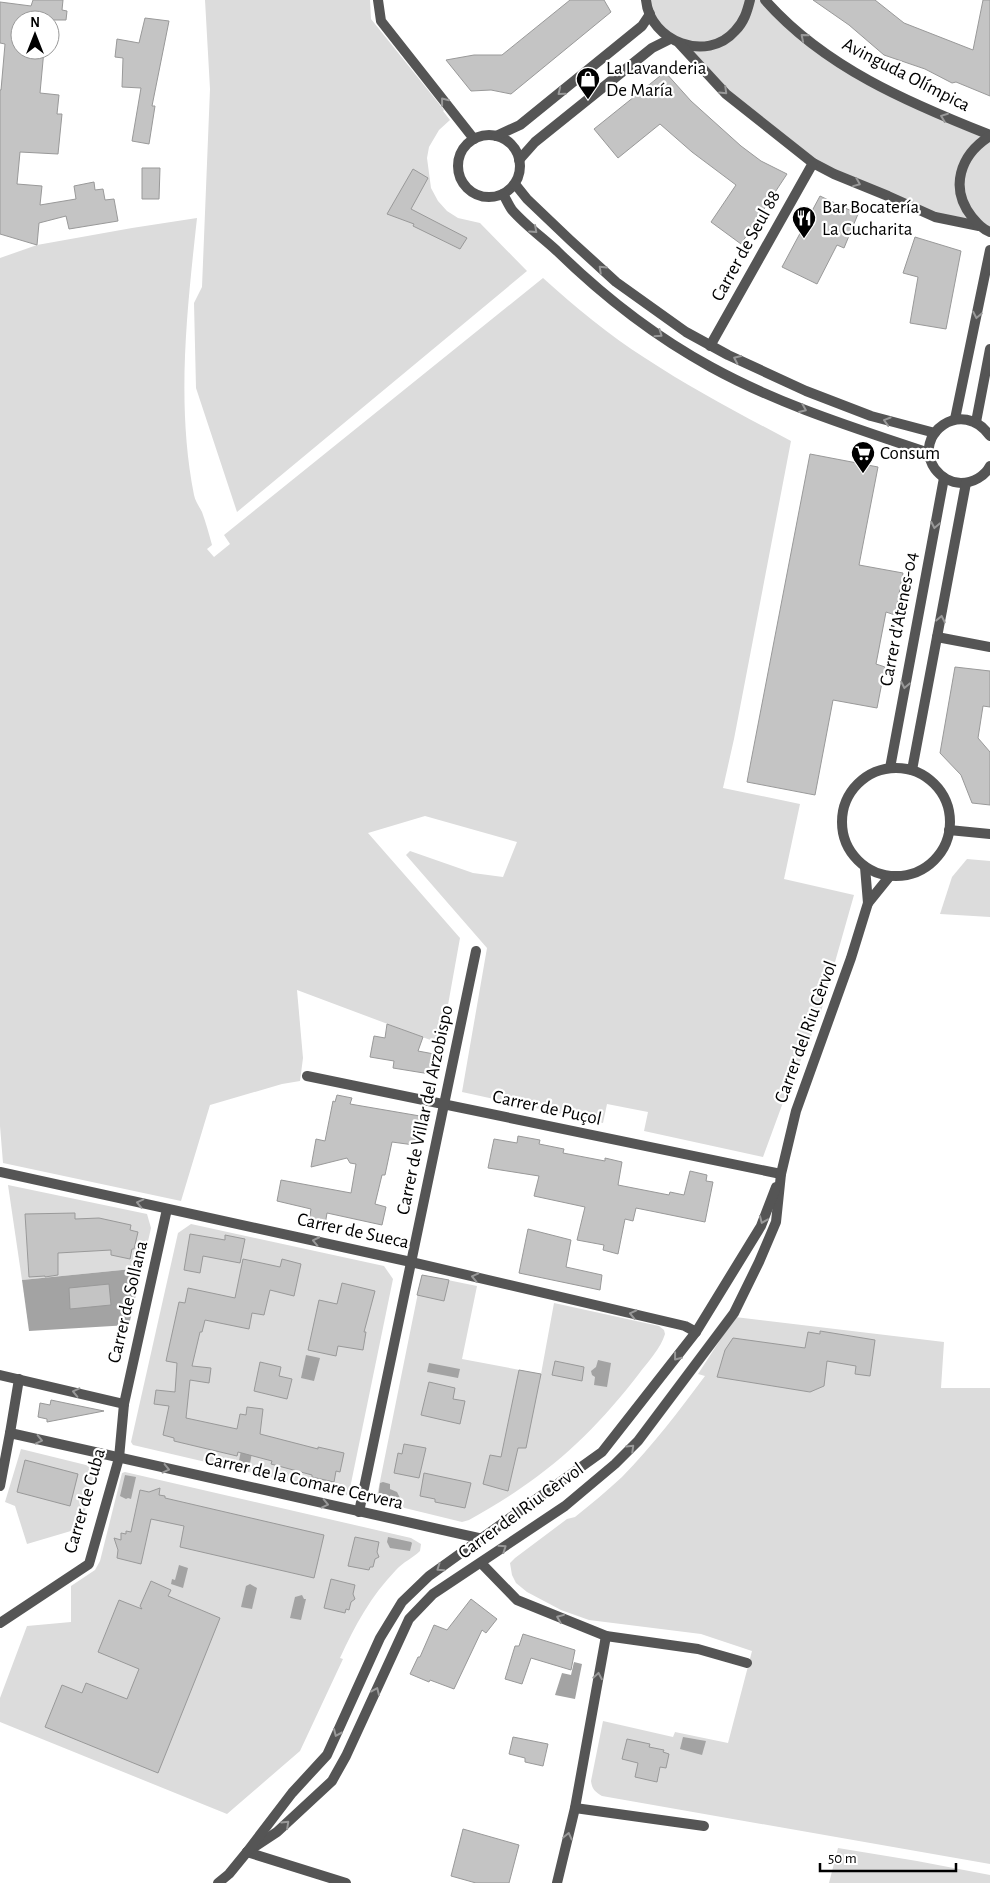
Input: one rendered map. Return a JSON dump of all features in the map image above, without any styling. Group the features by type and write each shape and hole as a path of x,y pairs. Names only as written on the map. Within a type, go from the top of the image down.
{"street":[{"path":"378,0 381,22 474,139"},
{"path":"519,160 535,142 652,48 675,41 694,47 722,42 734,33 746,18 750,0"},
{"name":"Avinguda Olímpica","path":"765,0 778,14 829,57 933,113 990,136"},
{"path":"646,1 650,14 658,28 675,41 726,94 813,163 935,217 985,229"},
{"path":"496,136 510,144 515,150 520,169 514,184 503,194 486,197 479,196 469,191 459,177 457,166 464,147 474,139 482,136 496,136 520,126 642,26 650,14"},
{"path":"955,419 990,249 985,229 964,207 959,187 964,163 977,145 990,136"},
{"name":"Carrer de Seul 88","path":"710,346 813,163"},
{"path":"514,184 562,234 616,282 667,319 710,346 838,404 935,433"},
{"path":"503,194 512,210 586,280 690,355 744,384 805,410 846,426 929,453"},
{"path":"976,422 990,349"},
{"path":"989,469 977,479 966,483 956,483 944,478 932,464 929,453 930,443 935,433 947,422 955,419 966,419 976,422 990,436"},
{"name":"Carrer d'Atenes-04","path":"890,768 944,478"},
{"path":"912,770 966,483"},
{"path":"937,637 990,647"},
{"path":"890,768 912,770 930,780 943,794 950,813 948,840 938,858 929,866 908,876 889,877 865,868 855,859 843,836 842,815 850,793 862,780 875,772 890,768"},
{"path":"949,830 990,834"},
{"name":"Carrer del Riu Cèrvol","path":"865,868 868,903"},
{"name":"Carrer del Riu Cèrvol","path":"247,1852 278,1832 332,1781 346,1756 409,1619 433,1594 565,1506 615,1464 638,1441 734,1313 776,1222 781,1174 796,1111 851,958 868,903 889,877"},
{"name":"Carrer de Villar del Arzobispo","path":"359,1512 476,952"},
{"name":"Carrer de Puçol","path":"307,1076 781,1174"},
{"name":"Carrer de Sueca","path":"0,1172 411,1262 685,1326 696,1332"},
{"name":"Carrer del Riu Cèrvol","path":"218,1883 229,1874 292,1793 327,1755 380,1638 402,1602 429,1576 602,1452 696,1332 761,1226 781,1174"},
{"name":"Carrer de Sollana","path":"124,1404 167,1209"},
{"path":"0,1375 124,1404"},
{"path":"0,1486 18,1379"},
{"name":"Carrer de Cuba","path":"0,1623 89,1564 119,1458 124,1404"},
{"name":"Carrer de la Comare Cervera","path":"10,1433 483,1538"},
{"path":"481,1563 517,1600 606,1636 698,1649 747,1663"},
{"path":"557,1883 575,1808 606,1636"},
{"path":"575,1808 704,1826"},
{"path":"247,1852 346,1883"}],"shaded area":[{"path":"205,0 370,0 371,19 450,120 439,130 429,147 427,158 431,188 438,201 447,211 458,218 480,223 527,271 237,512 196,388 194,303 202,287 210,89"},
{"path":"651,0 771,0 829,57 990,135 990,231 935,217 834,174 771,131 650,14"},
{"path":"197,218 187,322 184,392 185,426 194,495 202,512 212,545 207,549 214,557 230,544 224,535 543,278 592,320 645,358 699,391 791,441 723,788 800,804 784,879 854,895 820,1015 785,1097 763,1157 644,1131 648,1112 607,1104 603,1123 462,1092 487,948 406,855 410,851 473,873 503,877 517,842 425,816 368,833 460,938 441,1044 297,990 303,1058 300,1081 282,1084 210,1105 181,1201 3,1163 0,1126 0,258 37,245"},
{"path":"967,859 990,861 990,917 940,914 952,877"},
{"path":"8,1185 147,1214 151,1228 142,1268 22,1280"},
{"path":"191,1224 384,1266 393,1279 349,1493 347,1495 133,1445 131,1442 178,1233"},
{"path":"142,1268 129,1325 29,1331 22,1280"},
{"path":"423,1275 477,1286 462,1359 541,1374 554,1303 659,1326 664,1330 665,1334 657,1350 625,1391 598,1422 554,1464 495,1505 462,1522 376,1501"},
{"path":"735,1317 944,1342 941,1388 990,1388 990,1864 602,1796 593,1788 591,1781 603,1721 673,1737 675,1732 728,1743 752,1651 701,1634 589,1620 561,1610 527,1592 516,1583 512,1575 510,1563 567,1519 575,1517 622,1477 633,1465 665,1428 705,1376 698,1374"},
{"path":"306,1355 320,1358 314,1381 301,1378"},
{"path":"598,1360 611,1363 607,1387 594,1385 595,1377 591,1371 596,1367"},
{"path":"429,1363 460,1369 458,1378 427,1372"},
{"path":"242,1445 253,1447 249,1469 238,1466"},
{"path":"21,1449 86,1465 93,1470 81,1528 27,1544 15,1506 5,1502"},
{"path":"125,1472 411,1538 421,1544 420,1551 399,1567 379,1590 358,1623 340,1658 343,1659 300,1751 227,1814 0,1722 0,1698 27,1626 71,1622 71,1586 95,1570 100,1561 122,1473"},
{"path":"125,1475 136,1477 131,1499 120,1496"},
{"path":"380,1483 390,1484 390,1489 397,1492 401,1500 399,1504 378,1499"},
{"path":"388,1537 411,1542 410,1551 390,1548 387,1542"},
{"path":"179,1565 188,1568 183,1588 171,1584 172,1579 175,1580"},
{"path":"250,1584 257,1588 252,1609 241,1607 246,1586"},
{"path":"302,1595 306,1599 301,1620 290,1618 295,1597"},
{"path":"574,1662 582,1664 575,1699 555,1695 562,1673 571,1675"},
{"path":"683,1737 706,1741 702,1755 680,1749"},
{"path":"838,1848 990,1875 990,1883 829,1883"}],"building":[{"path":"33,0 63,0 62,10 67,11 66,20 60,20 60,10 10,10 10,60 43,60 40,93 59,95 57,114 62,114 58,154 20,152 17,184 42,186 40,205 76,199 74,186 94,182 95,190 103,189 105,200 114,199 118,221 69,229 66,216 39,223 37,245 0,234 0,90 5,44 0,43 0,2 31,6"},
{"path":"570,0 604,0 611,12 511,94 491,90 471,91 446,60 474,55 502,55"},
{"path":"813,0 875,0 904,23 973,50 983,0 990,0 990,96 956,82 952,83 925,69 884,55 849,25"},
{"path":"145,18 169,21 152,106 155,106 149,144 132,141 141,88 122,87 123,58 115,57 117,39 139,43"},
{"path":"665,72 691,101 741,146 761,161 787,174 741,244 711,222 736,185 692,152 660,124 618,158 594,129"},
{"path":"142,168 160,168 159,199 142,199"},
{"path":"413,169 428,178 411,209 467,238 460,249 413,226 414,224 387,214"},
{"path":"820,196 858,214 844,248 837,245 817,284 782,267"},
{"path":"915,237 961,251 946,329 910,323 918,277 903,273"},
{"path":"810,454 878,467 859,565 903,573 895,615 886,612 876,664 885,667 877,708 833,700 815,795 747,782"},
{"path":"955,667 990,671 990,707 983,706 978,738 990,752 990,805 972,803 961,775 940,753"},
{"path":"387,1024 423,1037 418,1051 434,1054 430,1074 393,1068 394,1061 370,1057 374,1036 385,1038"},
{"path":"337,1095 352,1098 350,1104 420,1116 414,1145 392,1142 385,1175 382,1175 375,1204 386,1207 382,1225 327,1213 325,1225 309,1222 311,1209 277,1201 281,1180 351,1193 356,1164 350,1163 347,1158 311,1167 316,1139 325,1141 333,1101 335,1102"},
{"path":"518,1136 540,1140 539,1144 564,1149 563,1153 605,1161 605,1158 622,1162 618,1185 669,1195 670,1192 684,1195 690,1171 707,1175 706,1181 713,1182 705,1222 636,1208 633,1221 625,1219 618,1254 603,1250 604,1245 577,1240 585,1207 534,1196 539,1176 488,1168 494,1139 517,1143"},
{"path":"75,1213 75,1219 99,1218 131,1225 130,1230 138,1232 130,1259 111,1255 111,1250 58,1253 58,1275 29,1277 25,1214"},
{"path":"528,1229 571,1240 566,1267 602,1275 600,1290 519,1273"},
{"path":"190,1234 225,1240 225,1235 245,1239 240,1263 203,1256 200,1273 184,1270"},
{"path":"243,1259 280,1267 282,1259 301,1264 294,1296 270,1290 264,1315 252,1313 249,1329 205,1320 202,1332 200,1332 192,1366 211,1368 209,1383 190,1380 186,1418 237,1429 240,1414 246,1415 247,1407 263,1409 260,1434 318,1449 318,1447 344,1453 340,1472 336,1471 334,1482 271,1464 272,1461 238,1452 237,1456 174,1441 174,1438 163,1435 169,1406 154,1404 156,1390 175,1392 177,1363 166,1361 179,1302 185,1303 188,1288 235,1298"},
{"path":"422,1275 449,1280 444,1301 417,1295"},
{"path":"342,1283 375,1291 364,1332 366,1332 363,1350 338,1346 336,1356 308,1350 319,1300 337,1304"},
{"path":"109,1284 111,1305 70,1309 69,1288"},
{"path":"820,1331 875,1340 870,1376 855,1374 856,1366 827,1361 824,1386 810,1392 717,1377 725,1350 733,1338 805,1348 808,1332 820,1334"},
{"path":"555,1361 584,1367 582,1381 552,1375"},
{"path":"260,1362 281,1367 279,1376 292,1379 287,1399 254,1391"},
{"path":"519,1370 541,1374 526,1448 518,1448 508,1491 483,1484 490,1455 501,1457"},
{"path":"429,1382 455,1388 453,1399 465,1401 460,1424 421,1415"},
{"path":"51,1400 104,1411 47,1422 47,1419 38,1417 40,1403 50,1405"},
{"path":"404,1444 426,1448 419,1478 394,1473 398,1453 402,1454"},
{"path":"25,1460 78,1474 70,1506 17,1492"},
{"path":"424,1473 471,1483 465,1508 435,1502 435,1499 420,1496"},
{"path":"160,1488 159,1495 165,1496 165,1498 324,1535 314,1578 180,1547 184,1526 151,1519 141,1564 117,1558 118,1550 114,1538 121,1540 121,1533 131,1532 140,1490 149,1492"},
{"path":"355,1537 379,1542 377,1552 379,1557 375,1559 373,1567 370,1567 369,1570 348,1566"},
{"path":"331,1579 355,1585 353,1594 355,1599 351,1602 349,1610 346,1609 345,1613 324,1608"},
{"path":"151,1581 171,1590 168,1596 220,1618 158,1773 45,1727 62,1685 82,1693 86,1683 127,1699 139,1669 98,1652 119,1600 142,1609 140,1606"},
{"path":"471,1599 497,1619 486,1633 482,1630 454,1689 410,1674 418,1657 420,1657 434,1625 447,1630"},
{"path":"523,1634 575,1650 571,1670 531,1658 522,1684 505,1679 515,1646 519,1646"},
{"path":"513,1737 548,1744 543,1766 525,1762 525,1758 509,1754"},
{"path":"627,1739 650,1744 649,1747 664,1750 663,1752 669,1754 666,1768 660,1767 657,1782 635,1777 638,1763 622,1759"},
{"path":"463,1829 519,1845 509,1883 476,1883 451,1876"}],"place":[{"name":"La Lavanderia De María","path":"588,100"},
{"name":"Bar Bocatería La Cucharita","path":"804,239"},
{"name":"Consum","path":"863,474"}]}
